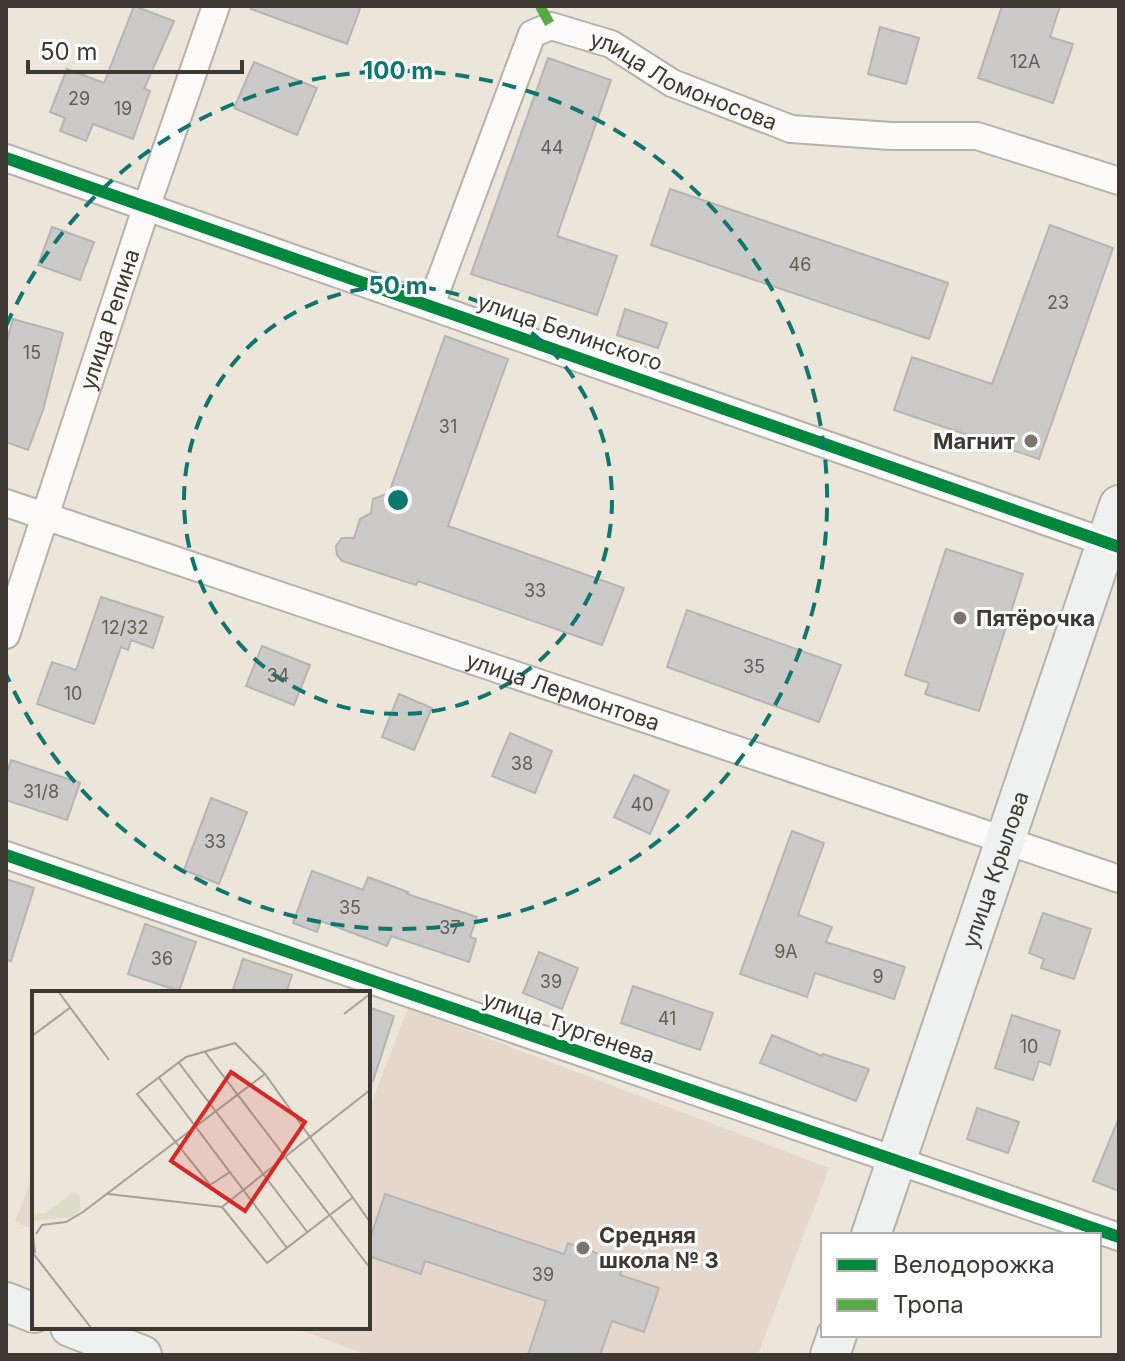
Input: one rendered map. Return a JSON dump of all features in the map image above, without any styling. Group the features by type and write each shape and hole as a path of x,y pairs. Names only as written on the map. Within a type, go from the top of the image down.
{"main road":[{"name":"улица Крылова","path":"872,1233 1005,842 1112,545 1119,505"},
{"path":"6,1302 32,1312"},
{"path":"75,1329 142,1355"}],"street":[{"name":"улица Репина","path":"6,635 146,208 216,6"},
{"name":"улица Ломоносова","path":"431,305 532,34 551,26 611,44 672,83 791,129 891,136 977,136 1119,181"},
{"name":"улица Белинского","path":"6,158 1112,545"},
{"name":"улица Лермонтова","path":"6,503 1119,879"},
{"name":"улица Тургенева","path":"6,855 1119,1237"}],"shaded area":[{"name":"Средняя школа № 3","path":"408,1008 829,1168 758,1355 367,1355 298,1329 370,1329 370,1107"},
{"path":"32,1177 32,1228 15,1222"}],"building":[{"path":"134,6 174,21 144,89 150,91 133,139 93,124 86,141 60,131 65,118 50,112 67,69 104,83"},
{"path":"252,6 361,6 347,44 251,9"},
{"path":"1002,6 1060,6 1050,37 1073,44 1053,103 978,78"},
{"path":"880,27 919,38 906,84 868,74"},
{"path":"548,58 611,80 557,236 617,256 597,315 471,274"},
{"path":"254,62 317,88 297,135 234,108"},
{"path":"670,189 948,283 929,339 651,245"},
{"path":"1050,225 1113,248 1039,459 894,410 912,357 992,384"},
{"path":"52,227 94,242 80,280 38,265"},
{"path":"625,309 667,323 658,348 617,335"},
{"path":"13,319 63,333 43,410 28,450 6,442 6,344"},
{"path":"445,336 508,359 448,526 624,588 602,645 418,581 416,585 342,561 337,555 336,546 342,538 354,538 360,519 371,513 373,499 389,493"},
{"path":"946,549 1023,574 979,711 925,694 929,683 905,675"},
{"path":"101,597 163,617 153,648 131,640 128,650 121,647 94,724 37,704 52,662 76,670"},
{"path":"687,610 841,665 819,722 667,667"},
{"path":"262,646 310,665 294,705 246,686"},
{"path":"399,694 432,708 414,750 382,737"},
{"path":"510,733 552,751 535,793 492,776"},
{"path":"11,760 80,783 67,820 6,800 6,776"},
{"path":"634,775 669,791 650,834 614,817"},
{"path":"211,798 247,812 219,884 184,870"},
{"path":"792,831 824,843 798,915 832,927 826,942 905,967 894,999 815,973 807,997 740,974"},
{"path":"312,871 363,890 368,877 407,894 477,917 470,937 476,939 469,962 391,936 387,946 321,921 317,932 293,923"},
{"path":"6,879 34,888 11,961 6,960"},
{"path":"1043,913 1091,929 1074,979 1041,968 1044,959 1029,953"},
{"path":"145,924 196,942 179,991 128,974"},
{"path":"539,952 578,968 562,1009 523,993"},
{"path":"243,959 292,975 287,991 233,991"},
{"path":"633,986 713,1013 700,1050 621,1023"},
{"path":"370,1008 394,1016 373,1081 370,1080"},
{"path":"1012,1015 1060,1031 1050,1065 1039,1061 1033,1080 995,1068"},
{"path":"772,1035 822,1056 869,1069 856,1101 760,1063"},
{"path":"977,1108 1019,1122 1008,1153 967,1139"},
{"path":"1119,1120 1119,1191 1093,1181"},
{"path":"385,1194 564,1254 568,1243 625,1263 620,1275 659,1288 644,1332 612,1321 600,1355 528,1355 546,1301 425,1261 421,1274 370,1257 370,1239"}],"marked path":[{"path":"540,6 551,26"}],"cycle path":[{"path":"6,158 1119,547"},
{"path":"6,855 1119,1237"}],"place":[{"name":"Магнит","path":"1031,441"},
{"name":"Пятёрочка","path":"960,618"},
{"name":"Средняя школа № 3","path":"583,1248"}]}
